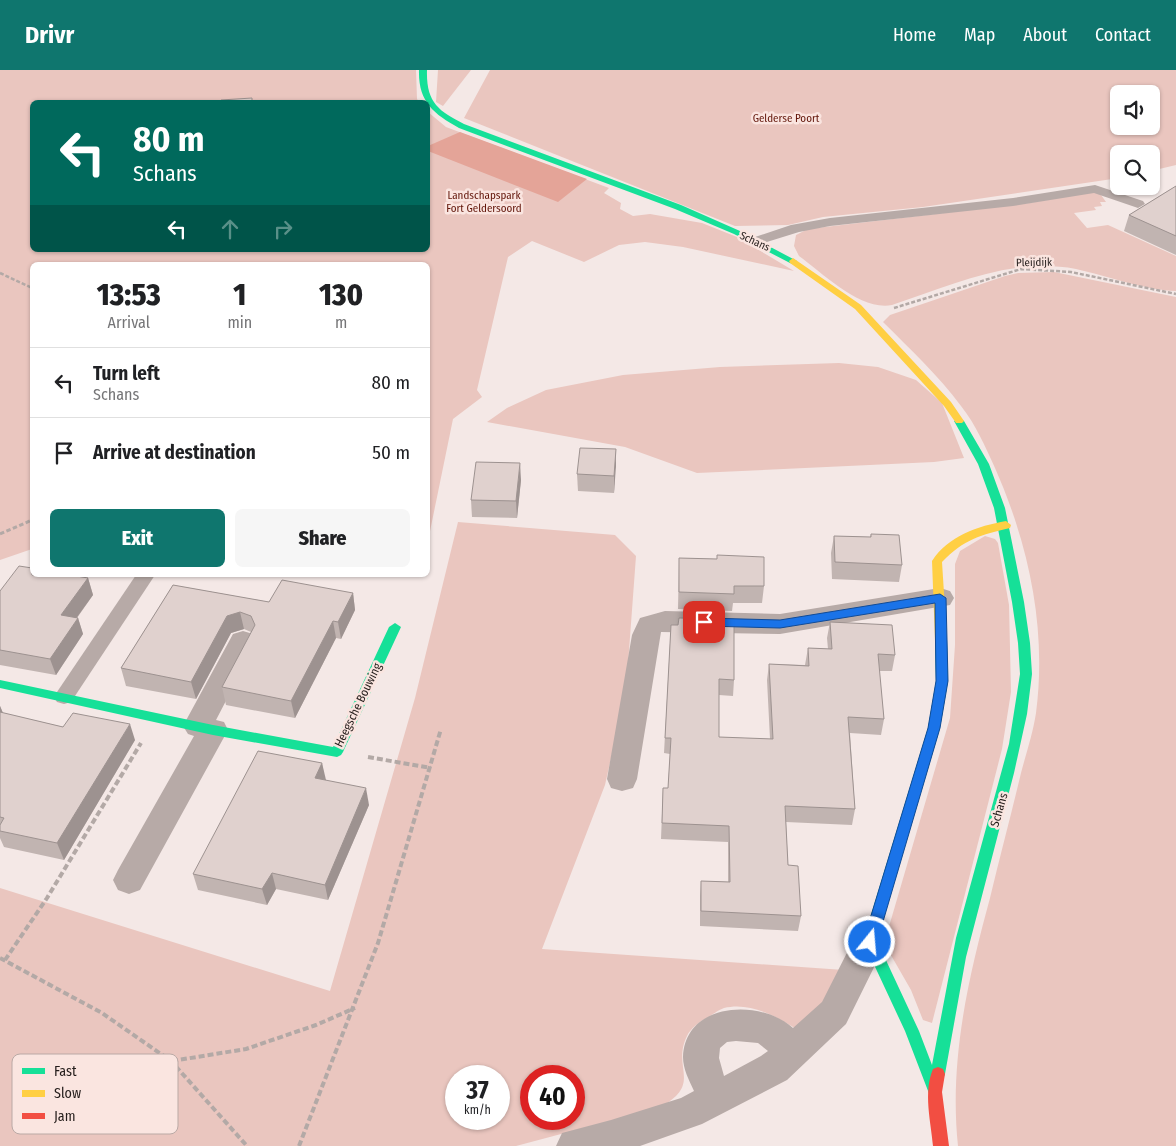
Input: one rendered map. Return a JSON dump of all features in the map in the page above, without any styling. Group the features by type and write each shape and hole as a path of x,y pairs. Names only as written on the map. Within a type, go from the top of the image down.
{"street":[{"name":"Schans","path":"423,70 422,94 426,100"},
{"name":"Schans","path":"430,106 433,110 452,122 594,174 757,241 802,266 858,307 868,317 948,404 974,442 992,483 1006,525 1025,648 1025,683 1009,772 968,919 952,992 935,1092"},
{"path":"575,1146 611,1138 689,1112 774,1068 834,1013 870,942 934,728 942,681 940,598 936,561 950,544 980,528 1006,525"},
{"path":"622,779 646,635 650,625 665,621 780,624 940,598"},
{"name":"Heegsche Bouwing","path":"0,684 206,728 337,752 395,628"},
{"path":"129,880 206,728 243,641"},
{"name":"Schans","path":"870,942 912,1030 935,1092 941,1146"},
{"path":"716,1098 705,1075 701,1058 703,1044 711,1031 726,1024 750,1024 771,1032 792,1051"}],"lane":[{"path":"757,241 796,228 830,222 1013,202 1095,189 1138,204"},
{"path":"64,697 145,577"}],"path":[{"name":"Pleijdijk","path":"868,317 1021,269 1071,272 1176,294"},
{"path":"0,274 30,287"},
{"path":"0,534 30,521"},
{"path":"5,960 47,898 157,717"},
{"path":"299,1146 311,1112 355,1008 378,943 441,729"},
{"path":"388,761 431,768"},
{"path":"0,958 102,1013 161,1054"},
{"path":"178,1060 246,1049 316,1025 355,1008"},
{"path":"178,1069 247,1146"}],"green space":[{"name":"Landschapspark Fort Geldersoord","path":"0,70 416,70 418,100 30,100 30,252 430,252 430,114 446,127 609,188 604,193 621,203 620,209 633,216 650,214 702,223 737,237 794,271 683,247 645,242 619,245 584,262 532,241 508,257 477,390 482,397 453,419 430,531 430,262 30,262 30,550 0,560"},
{"path":"438,70 471,70 443,106 436,102"},
{"name":"Gelderse Poort","path":"490,70 1176,70 1176,165 1160,169 1160,145 1110,145 1110,179 923,207 823,217 788,225 735,226 464,118"},
{"path":"1099,192 1106,202 1100,202 1102,206 1094,207 1096,210 1074,213 1087,228 1108,225 1176,256 1176,291 1139,285 1076,269 1052,266 1028,267 982,275 892,305 880,305 867,302 843,290 799,256 794,246 796,235 808,229 1029,203"},
{"path":"1054,272 1176,297 1176,1146 958,1146 956,1083 962,1020 974,959 1035,721 1039,682 1037,619 1026,557 1017,527 1007,497 980,436 966,413 943,384 924,362 883,322 890,315 1005,276 1018,273"},
{"path":"839,363 878,367 916,380 942,403 964,458 934,462 697,473 625,447 487,422 507,408 546,390 623,375 720,367"},
{"path":"458,522 615,535 636,556 626,691 605,785 542,949 844,970 803,1033 775,1017 745,1007 734,1006 724,1008 698,1023 688,1033 683,1048 684,1075 680,1091 659,1108 585,1128 585,1065 520,1065 520,1130 576,1130 516,1146 0,1146 0,888 330,991 415,698"},
{"path":"985,536 995,539 998,543 1009,605 1011,692 1002,749 932,1023 923,1020 911,990 888,950 888,930 950,718 955,645 955,564 960,551"}],"shaded area":[{"path":"460,132 587,179 558,202 430,152 430,145"}],"building":[{"path":"252,98 252,100 221,100"},
{"path":"1176,186 1176,236 1129,215"},
{"path":"580,448 616,449 614,476 577,474"},
{"path":"476,462 520,463 516,501 471,500"},
{"path":"871,534 899,535 902,565 835,562 834,536 871,537"},
{"path":"717,555 764,557 764,586 734,586 734,594 679,592 679,558 717,559"},
{"path":"19,566 30,568 30,577 88,578 61,615 78,618 50,659 0,650 0,591"},
{"path":"282,580 353,593 338,622 333,621 291,701 222,687 255,625 251,616 240,612 227,616 191,682 121,668 173,585 269,602"},
{"path":"679,618 734,619 734,680 719,679 719,737 773,739 769,664 809,666 808,648 832,649 830,622 892,625 895,655 878,654 884,719 848,717 855,809 785,806 788,865 798,866 801,916 701,911 701,881 730,882 729,826 662,823 663,788 668,788 671,738 665,738 671,625 678,625"},
{"path":"0,712 63,727 73,713 130,724 57,843 0,831 0,825 4,818 0,817"},
{"path":"258,751 322,763 315,778 366,788 325,885 272,873 262,889 193,874"}],"traffic: fast":[{"path":"423,70 423,82 428,100"},
{"path":"430,103 448,119 478,133 546,156 678,207 765,246 793,261"},
{"path":"938,1074 959,957 1015,744 1026,674 1024,643 1005,530 984,464 959,421"},
{"path":"0,684 213,730 337,752 395,627"},
{"path":"935,1091 912,1031 870,941 934,728 942,681 941,640"}],"traffic: slow":[{"path":"793,261 858,307 948,404 959,421"},
{"path":"941,640 937,561 944,553 968,536 986,529 1006,525"}],"traffic: jam":[{"path":"938,1074 935,1092 941,1146"}],"route":[{"path":"704,622 780,624 940,598 942,681 934,728 870,942"}]}
